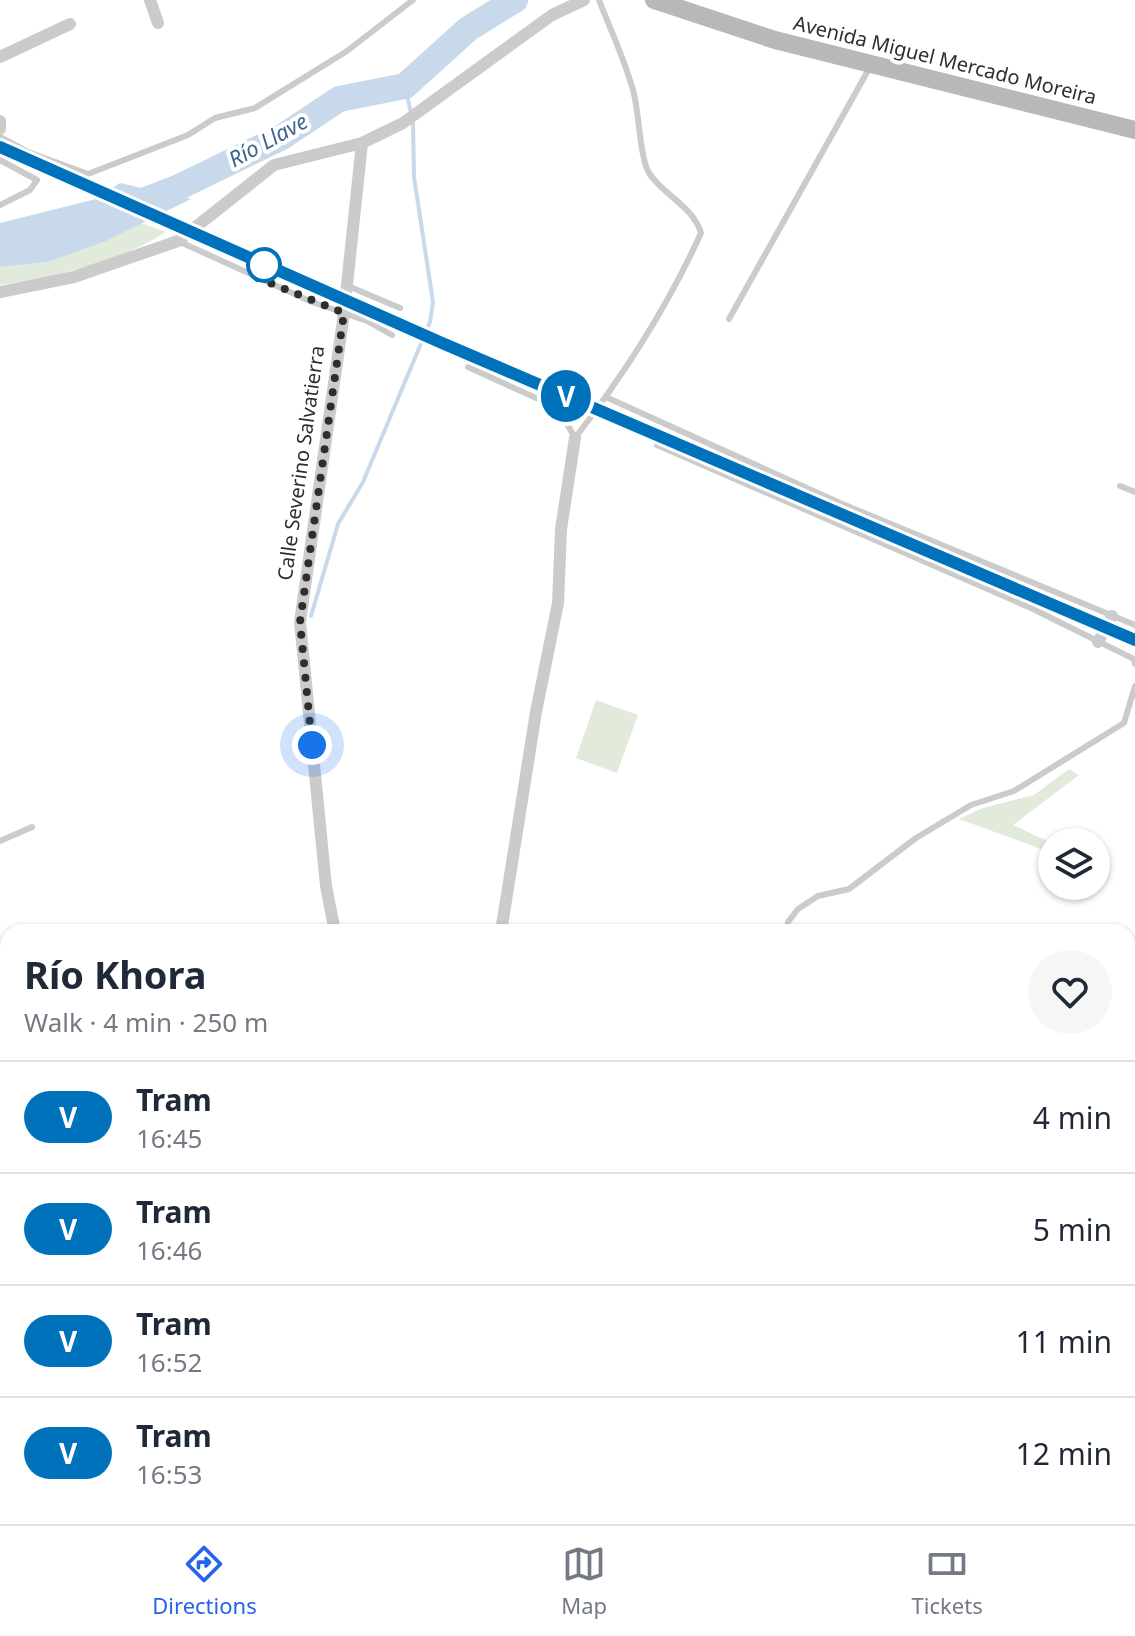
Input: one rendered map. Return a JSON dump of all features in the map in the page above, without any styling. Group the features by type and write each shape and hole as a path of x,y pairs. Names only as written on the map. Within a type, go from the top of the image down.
{"main road":[{"name":"Avenida Miguel Mercado Moreira","path":"654,0 775,40 1135,130"}],"street":[{"path":"150,0 158,23"},
{"path":"0,292 74,277 178,241 274,165 362,143 403,123 421,113 552,15 584,0"},
{"path":"0,57 70,24"},
{"path":"0,121 0,129"},
{"name":"Calle Severino Salvatierra","path":"333,924 326,886 300,622 348,286 362,143"},
{"path":"502,924 536,712 558,603 561,529 575,438"},
{"path":"1098,642 1112,616"}],"lane":[{"path":"0,137 28,152 88,174 188,135 215,118 255,108 347,51 413,0"},
{"path":"468,367 558,408 575,438 608,398 687,265 701,233 697,221 649,173 643,158 642,129 633,90 599,0"},
{"path":"729,319 872,64"},
{"path":"0,160 37,180 21,196 0,205"},
{"path":"178,241 392,335"},
{"path":"348,286 400,308"},
{"path":"608,398 840,503 1135,625"},
{"path":"657,445 1031,608 1134,659 1135,664"},
{"path":"1120,486 1135,492"},
{"path":"788,924 798,909 818,896 849,889 916,838 971,805 1014,791 1124,723 1135,686"},
{"path":"0,841 32,827"}],"green space":[{"path":"141,223 166,232 128,252 86,267 0,285 0,267 48,262"},
{"path":"596,700 638,715 617,773 576,758"},
{"path":"1069,769 1079,775 1013,825 1038,837 1038,848 959,819 983,808 1034,795"}],"water":[{"name":"Río Llave","path":"120,183 191,199 106,241 48,262 0,267 0,223 96,199"}],"pier":[{"path":"111,189 168,215 152,222 99,199"}],"building":[{"path":"250,250 283,265 281,269 248,254"}],"waterway":[{"name":"Río Llave","path":"133,205 177,188 282,137 339,99 405,86 468,29 515,0"},
{"path":"405,86 411,113"},
{"path":"311,616 338,524 363,482 430,322 433,302 414,177 413,121"}],"tram line":[{"name":"V","path":"0,147 442,343 1135,640"},
{"path":"0,148 419,333 1135,640"}],"route":[{"path":"264,265 258,278 344,313 307,552 300,622 312,745"}]}
